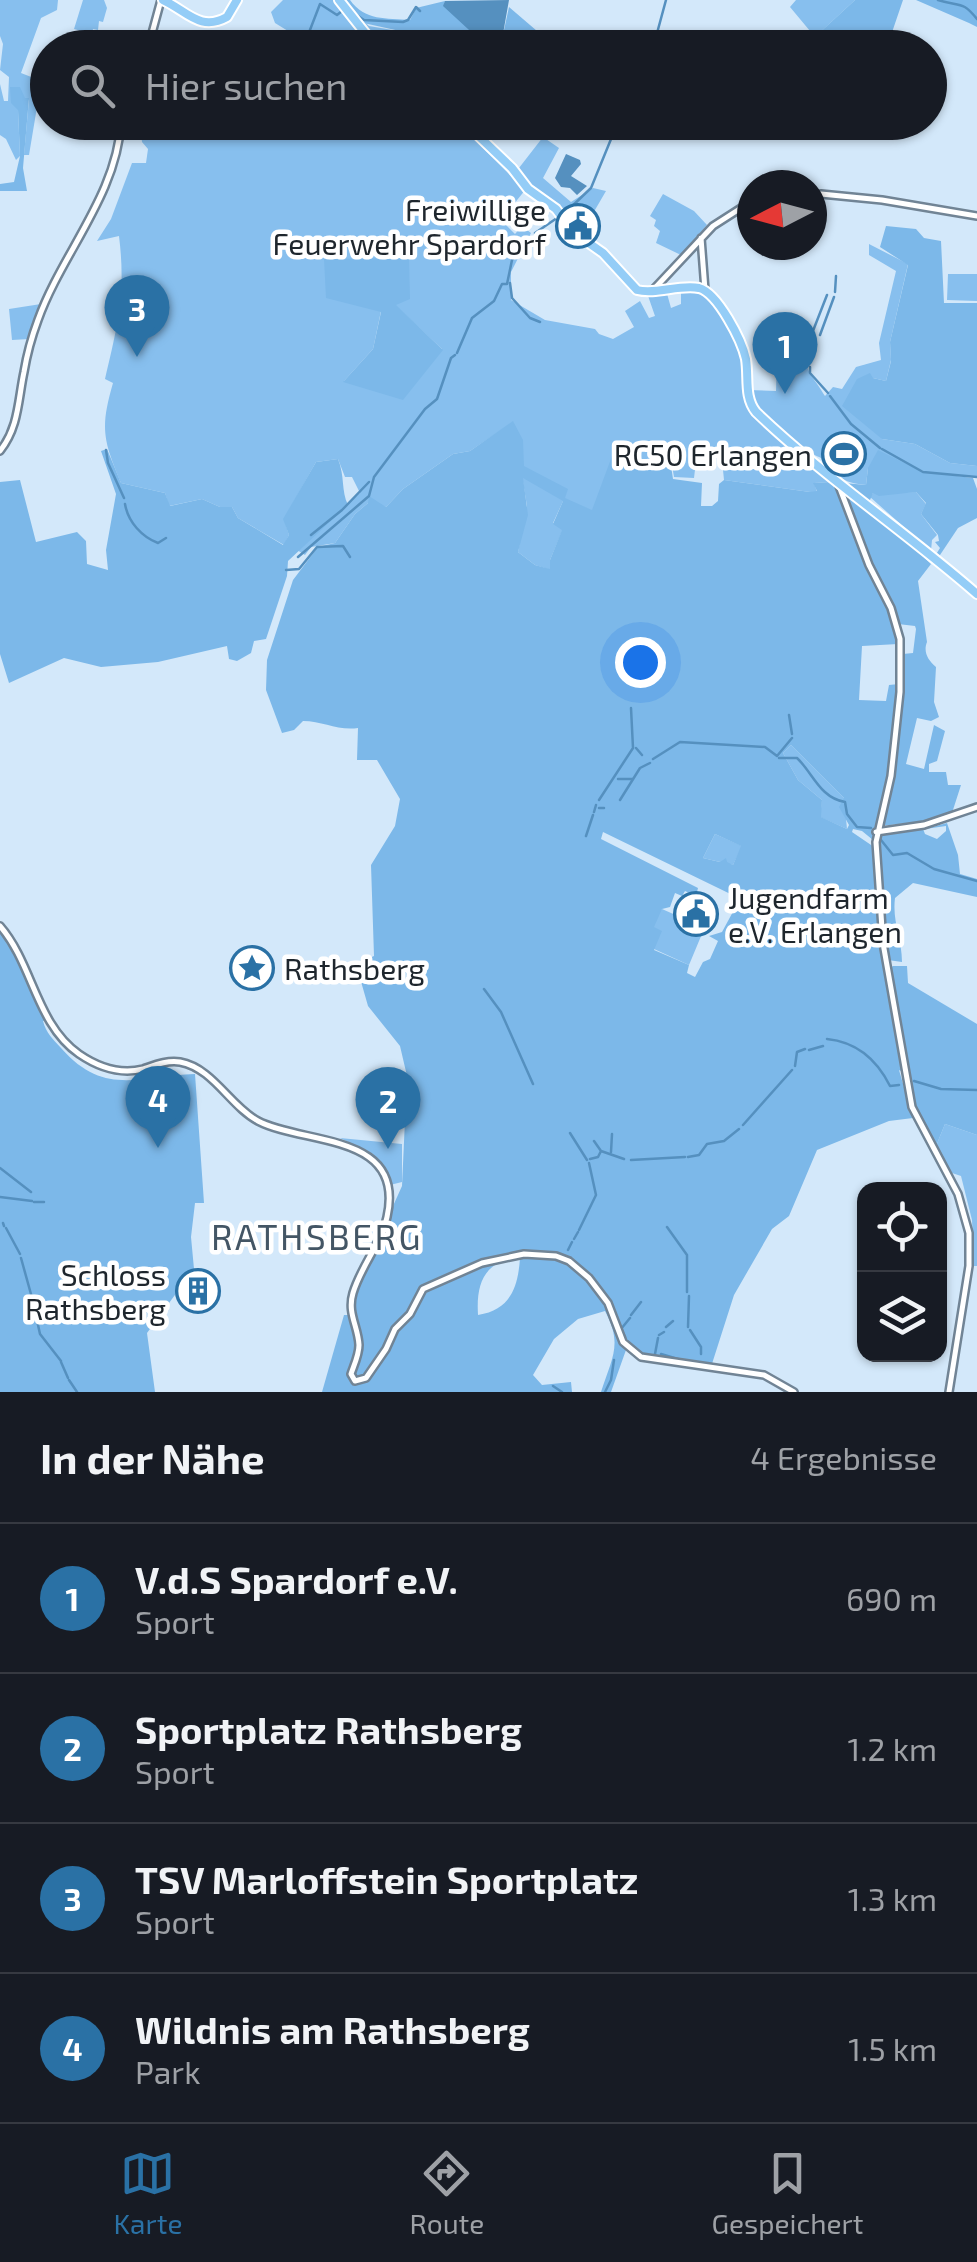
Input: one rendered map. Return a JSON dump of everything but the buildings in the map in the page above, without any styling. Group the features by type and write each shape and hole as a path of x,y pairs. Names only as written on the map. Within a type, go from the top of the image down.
{"main road":[{"path":"162,0 196,21 212,23 228,16 237,0"},
{"path":"338,0 362,30"},
{"path":"482,140 525,186 556,209 573,232 604,253 637,290 705,290 714,298 744,351 752,408 839,486 977,594"}],"street":[{"path":"153,30 162,0"},
{"path":"0,451 14,427 23,373 46,301 106,182 119,140"},
{"path":"827,195 977,216"},
{"path":"654,289 701,238 737,210"},
{"path":"701,238 705,290"},
{"path":"839,486 862,549 891,608 900,640 900,692 890,776 876,832 883,942 912,1107 958,1194 969,1233 969,1266 949,1392"},
{"path":"876,832 924,825 977,807"},
{"path":"0,926 14,946 54,1029 65,1043 89,1060 112,1070 126,1071 169,1062 184,1063 208,1076 234,1104 255,1119 280,1129 347,1144 369,1157 384,1179 388,1210 384,1228 352,1296 350,1315 359,1346 352,1379 365,1379 395,1328 410,1314 420,1292 482,1263 524,1254 556,1256 576,1266 602,1295 623,1342 640,1357 764,1375 794,1392"}],"shaded area":[{"path":"0,0 58,0 57,10 41,18 37,30 30,30 30,48 21,73 30,77 32,140 29,155 24,155 29,99 18,110 20,156 16,160 0,135 0,84 4,101 8,101 9,77 0,70"},
{"path":"83,0 104,0 107,8 98,30 74,29"},
{"path":"283,0 342,0 369,26 392,30 286,30 275,23 271,12"},
{"path":"342,0 350,0 369,15 410,20 416,8 445,1 444,6 480,30 395,30 359,22"},
{"path":"509,0 504,30 469,30 443,6 445,1"},
{"path":"796,0 855,0 823,30 809,30 790,7"},
{"path":"855,0 903,0 893,30 822,30"},
{"path":"916,0 977,0 977,27 969,23"},
{"path":"509,7 536,30 504,30"},
{"path":"10,87 20,87 25,98 29,98 23,168 27,191 0,191 0,184 14,182 20,156 18,110 11,103"},
{"path":"142,140 478,140 512,177 541,140 547,140 559,148 543,178 571,202 593,188 606,191 588,222 574,207 558,215 526,189 501,220 515,234 522,226 531,233 511,272 511,300 545,320 595,329 613,339 634,327 625,311 640,301 649,318 655,316 647,293 666,290 671,308 681,304 681,290 705,291 734,337 747,390 776,391 777,353 792,356 801,331 812,335 807,364 825,396 833,387 842,389 856,367 881,360 879,343 896,271 869,255 869,244 908,264 890,342 886,381 873,378 882,439 915,444 950,463 977,466 977,477 936,476 913,467 868,468 866,485 855,484 808,450 804,455 830,482 814,483 817,492 810,492 724,480 721,450 697,453 694,478 674,477 672,465 641,464 613,456 593,511 564,499 553,523 563,529 550,560 551,570 535,565 518,552 527,506 513,422 470,451 453,454 403,489 386,507 368,503 355,514 335,543 311,547 305,555 297,550 360,493 352,477 345,477 338,459 316,462 284,519 289,535 284,545 238,518 232,507 220,507 202,499 169,506 165,493 121,483 105,434 113,383 105,379 120,308 122,274 119,236 97,241 111,219 132,163 146,163 148,149","holes":["409,259 395,305 442,349 344,381 373,349 381,311"]},
{"path":"566,154 580,160 571,176 587,186 577,195 570,188 561,187 555,178"},
{"path":"663,194 694,211 707,225 681,255 656,243 660,231 650,216"},
{"path":"886,226 916,229 924,238 941,241 944,303 977,303 977,466 950,463 915,444 882,439 842,406 857,379 870,373 873,378 886,381 891,361 890,342 908,265 880,247"},
{"path":"409,258 410,299 396,305 443,350 403,400 343,382 373,349 381,312 326,298 324,259"},
{"path":"948,274 977,274 977,301 947,300"},
{"path":"41,304 29,339 12,340 9,309"},
{"path":"513,421 523,440 524,466 568,489 565,498 592,510 612,456 641,464 671,466 673,479 702,483 701,506 712,506 718,501 719,484 724,480 810,492 817,491 813,483 830,482 837,490 898,644 862,646 859,700 886,701 889,685 899,684 889,774 873,840 862,831 852,832 874,847 882,955 903,1072 899,1070 913,1118 889,1121 817,1150 789,1216 772,1229 734,1295 710,1370 643,1359 626,1350 611,1392 601,1392 615,1342 605,1311 578,1319 554,1339 533,1375 542,1385 571,1382 572,1392 322,1392 344,1315 352,1315 358,1284 402,1186 407,1076 400,1046 368,1006 356,964 374,956 371,865 395,826 400,799 377,760 357,760 358,728 303,721 294,730 282,733 266,690 267,660 293,580 318,547 335,543 355,514 368,503 369,496 386,507 403,489 453,454 470,451","holes":["523,478 563,501 553,524 562,530 550,569 535,565 518,552 528,515","791,745 844,798 839,807 849,825 847,829 821,817 822,800 798,780 783,753","603,832 751,904 745,914 735,908 722,932 709,936 718,941 695,977 687,973 689,965 654,950 662,931 654,927 662,909 670,907 675,893 682,896 685,891 696,896 698,888 601,839","715,834 741,846 733,865 726,858 720,862 703,858","520,1258 514,1288 505,1303 478,1315 481,1283 498,1263"]},
{"path":"107,449 121,483 165,493 170,506 202,499 220,507 232,507 238,518 283,545 289,535 283,519 316,462 338,459 348,505 288,561 287,576 266,639 254,641 251,653 237,661 229,659 227,646 158,662 101,667 64,658 9,683 0,654 0,482 20,480 36,542 77,532 86,541 87,564 108,570 106,550 116,494 101,451"},
{"path":"878,450 923,472 973,478 977,518 958,528 938,558 938,535 921,514 926,503 916,492 879,496 873,493 870,500 861,499 844,486 866,485 868,468"},
{"path":"844,492 876,513 931,564 918,581 926,652 936,667 934,702 939,717 931,721 917,718 906,764 924,769 934,725 945,731 937,761 929,764 929,772 946,772 948,785 961,785 952,813 927,821 880,826 897,755 903,654 913,653 916,629 898,624 862,546"},
{"path":"916,492 926,504 921,514 937,535 931,551 870,497 873,493"},
{"path":"791,745 844,798 847,829 820,817 822,800 798,780 783,753"},
{"path":"947,823 960,874 977,879 977,897 913,883 895,898 902,962 888,960 880,835 923,829 937,839 946,826 925,829"},
{"path":"715,834 742,846 733,865 703,858"},
{"path":"662,909 680,917 677,923 688,928 691,923 704,929 689,965 654,949 646,927"},
{"path":"0,926 10,938 50,1022 43,1021 46,1029 77,1063 92,1073 123,1080 195,1074 204,1203 195,1203 191,1237 194,1269 147,1333 155,1392 0,1392"},
{"path":"907,966 908,983 977,1024 977,1135 945,1124 936,1146 911,1096 889,969"},
{"path":"945,1124 977,1135 977,1266 972,1220 961,1176 952,1173 936,1146"},
{"path":"340,1138 402,1144 402,1182 390,1185 373,1154"}],"waterway":[{"path":"658,30 666,0"},
{"path":"938,0 964,6 977,19"},
{"path":"310,30 320,4 337,15 342,11"},
{"path":"355,14 364,20 403,22 416,7 420,11"},
{"path":"567,211 591,188 611,140"},
{"path":"535,233 557,218"},
{"path":"457,353 472,318 494,301 502,284 507,284 512,260 526,241"},
{"path":"835,292 836,276"},
{"path":"510,283 512,298 530,318 540,322"},
{"path":"807,365 811,336 827,295"},
{"path":"820,335 834,297"},
{"path":"298,557 369,496 374,477 425,409 437,399 455,355"},
{"path":"810,367 810,373 828,393"},
{"path":"830,396 851,424 880,448"},
{"path":"882,449 923,472 977,477"},
{"path":"106,450 124,498"},
{"path":"311,535 369,482"},
{"path":"125,504 141,533 158,543 166,538"},
{"path":"286,570 299,569 317,547 343,546 350,557"},
{"path":"599,800 633,748 631,708"},
{"path":"789,715 792,734"},
{"path":"653,759 680,742 765,747 777,756 792,738"},
{"path":"636,748 642,755"},
{"path":"779,758 797,758 829,796 845,802 847,814 857,827 871,828"},
{"path":"620,800 640,768 650,763"},
{"path":"618,779 632,779"},
{"path":"594,812 596,805"},
{"path":"599,808 604,808"},
{"path":"586,836 593,815"},
{"path":"881,840 893,855 907,853 934,869 977,881"},
{"path":"484,989 501,1012 533,1084"},
{"path":"827,1039 857,1048 879,1068 890,1086 899,1085"},
{"path":"809,1050 823,1046"},
{"path":"795,1066 797,1052 805,1049"},
{"path":"743,1125 792,1070"},
{"path":"914,1081 941,1089 977,1090"},
{"path":"688,1157 699,1155 707,1144 724,1141 739,1129"},
{"path":"570,1133 587,1160"},
{"path":"611,1152 612,1134"},
{"path":"594,1141 601,1151"},
{"path":"590,1159 598,1157 601,1151 624,1159"},
{"path":"631,1160 685,1157"},
{"path":"579,1230 596,1195 589,1163"},
{"path":"0,1168 31,1192"},
{"path":"0,1197 32,1201"},
{"path":"34,1202 44,1202"},
{"path":"667,1227 687,1255 687,1292"},
{"path":"6,1228 20,1254"},
{"path":"574,1239 578,1232"},
{"path":"568,1250 572,1242"},
{"path":"21,1258 34,1305"},
{"path":"688,1327 689,1296"},
{"path":"631,1315 641,1302"},
{"path":"34,1307 40,1334 61,1361"},
{"path":"625,1337 621,1329 630,1318"},
{"path":"666,1327 673,1321"},
{"path":"690,1330 701,1354"},
{"path":"659,1335 664,1332"},
{"path":"655,1354 658,1338"},
{"path":"661,1354 688,1362"},
{"path":"605,1392 614,1360"},
{"path":"61,1362 68,1378"},
{"path":"69,1380 77,1392"},
{"path":"553,1386 562,1392"}],"place":[{"name":"Freiwillige Feuerwehr Spardorf","path":"578,226"},
{"name":"TSV Marloffstein Sportplatz","path":"137,357"},
{"name":"V.d.S Spardorf e.V.","path":"785,394"},
{"name":"RC50 Erlangen","path":"844,454"},
{"name":"Jugendfarm e.V. Erlangen","path":"696,914"},
{"name":"Rathsberg","path":"252,968"},
{"name":"Wildnis am Rathsberg","path":"158,1148"},
{"name":"Sportplatz Rathsberg","path":"388,1149"},
{"name":"Schloss Rathsberg","path":"198,1291"}],"district":[{"name":"RATHSBERG","path":"317,1236"}]}
